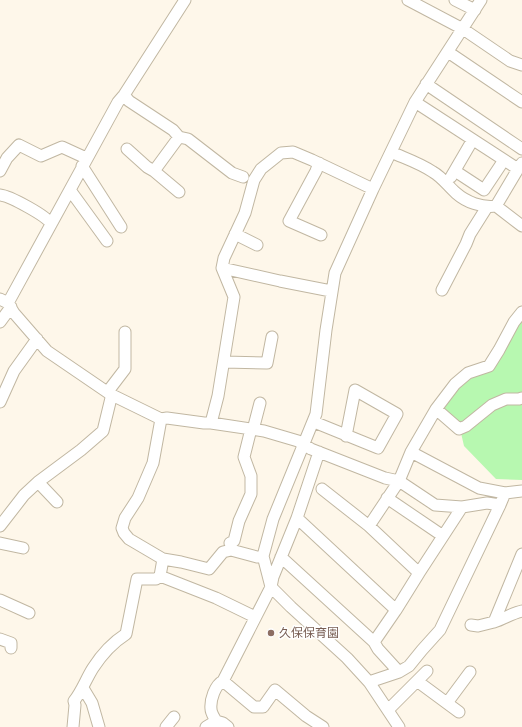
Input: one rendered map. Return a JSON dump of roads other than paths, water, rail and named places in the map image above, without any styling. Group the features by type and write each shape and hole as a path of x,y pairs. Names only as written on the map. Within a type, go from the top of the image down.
{"street":[{"path":"0,322 4,302 51,224 118,102 124,96 185,0"},
{"path":"408,0 463,29 510,61 522,65"},
{"path":"455,0 475,10"},
{"path":"400,727 369,682 348,658 271,587 263,556 273,518 314,422 331,291 335,273 415,102 481,0"},
{"path":"448,52 522,102"},
{"path":"426,84 522,149"},
{"path":"124,96 129,101 173,130 179,137 188,139 232,173 243,177"},
{"path":"415,102 472,141 504,160 520,166 492,207 470,234 442,290"},
{"path":"154,171 179,137"},
{"path":"446,183 456,171 472,141"},
{"path":"0,170 7,158 19,145 41,156 62,147 84,162 121,227"},
{"path":"127,149 179,192"},
{"path":"211,422 218,396 234,297 222,268 224,258 245,213 254,180 261,169 281,153 293,152 373,189"},
{"path":"391,152 434,172 456,193 466,200 492,207 522,226"},
{"path":"456,171 484,190 504,160"},
{"path":"319,163 289,221 321,235"},
{"path":"70,190 106,241"},
{"path":"0,195 26,206 49,220 51,224"},
{"path":"235,234 257,245"},
{"path":"222,268 331,291"},
{"path":"4,302 47,352 110,394 161,419 167,418 204,423 211,422 264,431 298,441 310,449 385,478 399,481 435,505 462,508 487,503 500,505"},
{"path":"369,526 399,481 411,452 436,408 455,384 468,373 489,366 514,322 522,312"},
{"path":"0,526 24,495 38,482 66,463 103,431 111,398 109,390 125,369 125,332"},
{"path":"224,362 267,363 272,337"},
{"path":"0,402 14,371 37,339"},
{"path":"314,422 346,436 378,448 397,414 355,390 346,436"},
{"path":"436,408 459,429 466,426 492,405 506,399 522,398"},
{"path":"161,419 153,463 138,498 124,518 122,528 124,533 129,538 163,559 209,569 223,552 227,544 234,541 239,522 251,494 251,476 244,457 260,403"},
{"path":"228,727 223,724 211,724 211,700 219,683 223,681 271,587 273,577 296,518 319,452"},
{"path":"411,452 479,488 505,493 522,492"},
{"path":"38,482 57,502"},
{"path":"322,489 369,526 419,573"},
{"path":"369,682 399,672 409,666 440,630 505,493"},
{"path":"387,498 443,536"},
{"path":"374,642 462,508"},
{"path":"296,518 396,610"},
{"path":"0,543 23,548"},
{"path":"227,544 257,558 263,556"},
{"path":"494,622 522,554"},
{"path":"281,557 374,642 399,672"},
{"path":"73,727 74,701 83,688 92,669 114,642 126,634 137,579 156,579 160,576 163,559"},
{"path":"160,576 214,602 255,617"},
{"path":"0,600 29,613"},
{"path":"471,625 478,626 505,619 522,610"},
{"path":"0,639 11,643 11,648"},
{"path":"388,710 427,671"},
{"path":"447,703 470,672"},
{"path":"223,681 254,707 263,708 276,690 306,716 323,727"},
{"path":"417,681 459,712"},
{"path":"83,688 92,703 99,727"},
{"path":"166,727 174,717"}],"place":[{"name":"久保保育園","path":"271,633"}]}
